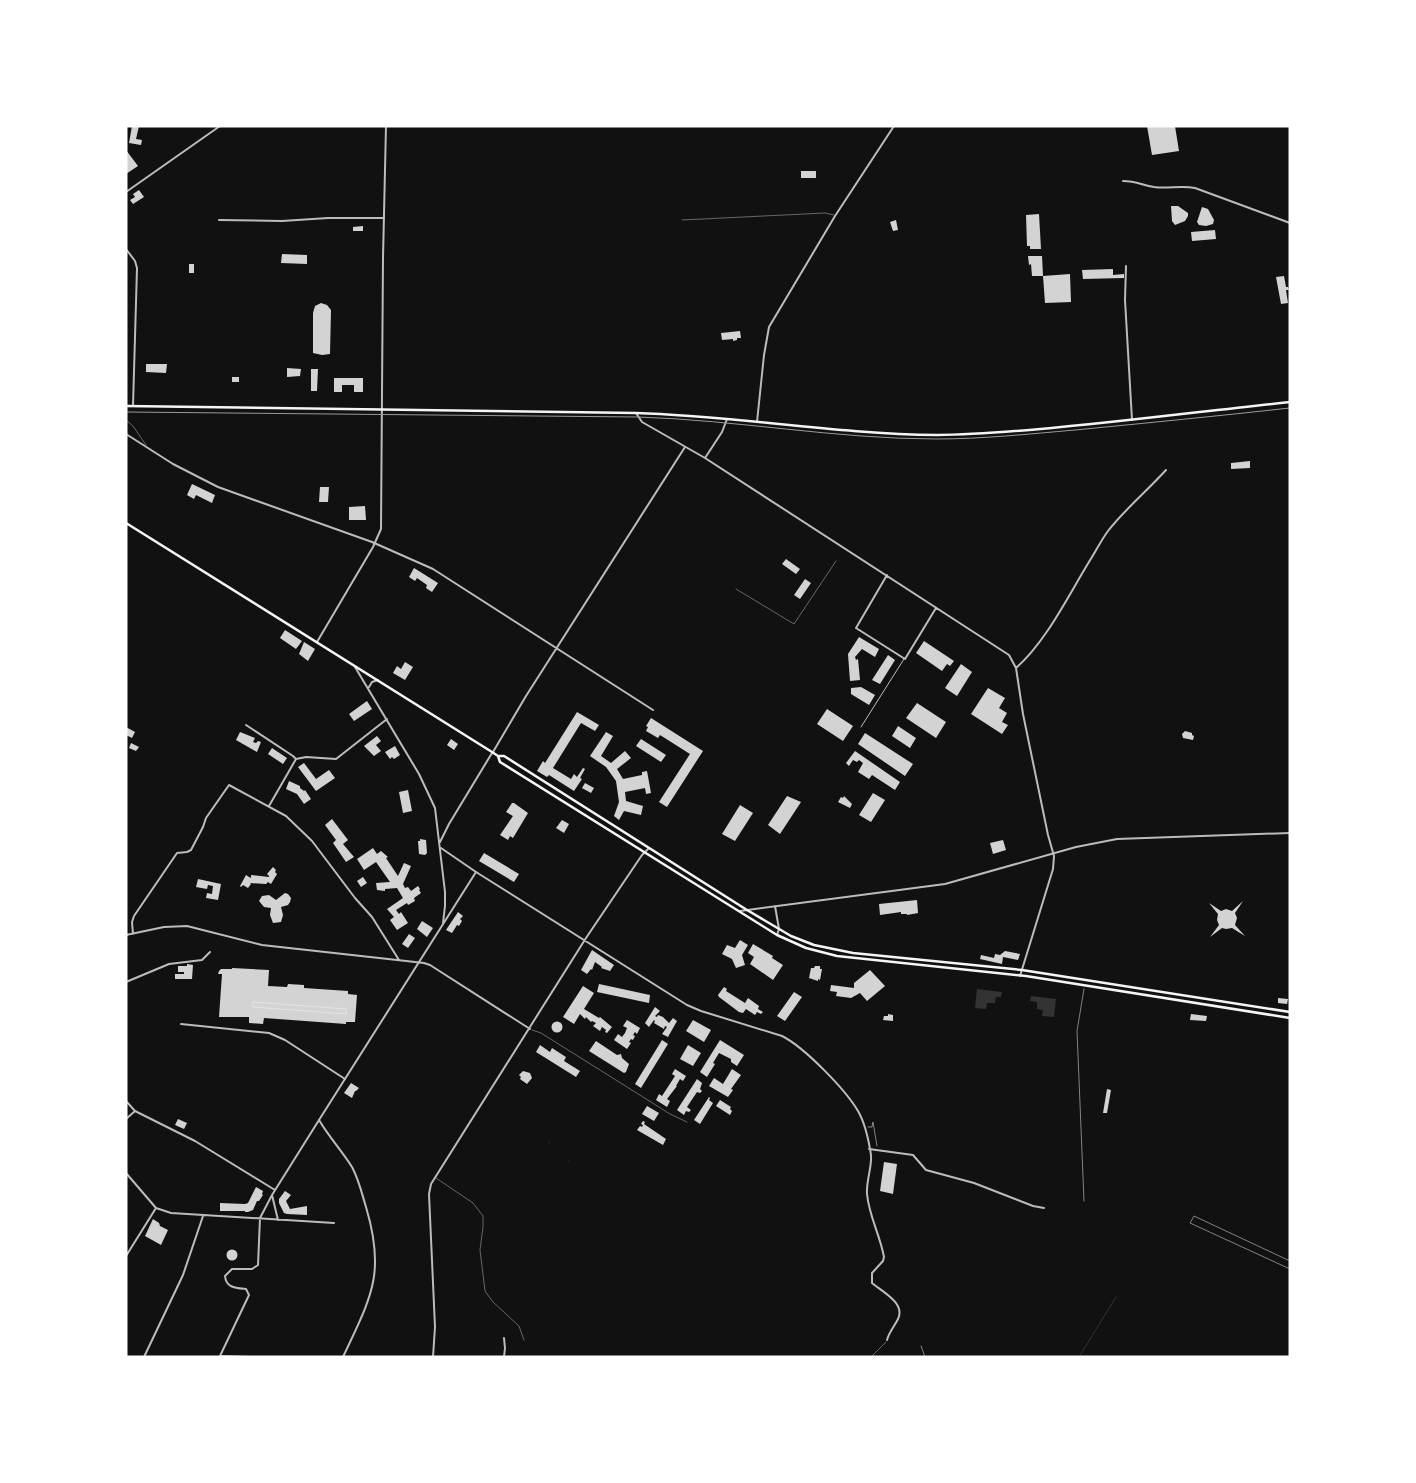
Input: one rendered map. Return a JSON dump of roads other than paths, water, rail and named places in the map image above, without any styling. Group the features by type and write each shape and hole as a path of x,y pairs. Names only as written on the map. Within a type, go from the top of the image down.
{"main road":[{"path":"126,406 636,413 727,418 861,432 946,435 996,433 1132,420 1290,402"},
{"path":"126,523 498,756 504,756 747,910 808,943 838,951 1022,970 1290,1012"},
{"path":"498,756 500,762 740,912 777,935 806,948 837,956 1020,976 1290,1018"},
{"path":"1188,997 1188,1002"}],"street":[{"path":"126,192 220,126"},
{"path":"317,642 375,543 381,529 386,126"},
{"path":"757,422 769,327 835,216 894,126"},
{"path":"1123,181 1135,181 1155,187 1180,186 1195,188 1290,223"},
{"path":"219,220 282,221 328,218 384,218"},
{"path":"126,249 135,261 137,268 133,406"},
{"path":"1126,266 1125,300 1132,420"},
{"path":"636,413 642,422 705,458 1008,655 1016,668 1042,811 1054,853 1054,863 1020,976"},
{"path":"705,458 724,429 727,418"},
{"path":"126,434 173,464 218,487 375,543 434,568 654,710"},
{"path":"440,842 448,824 556,648 685,448"},
{"path":"1016,668 1024,661 1045,634 1107,532 1142,494 1152,487 1166,470"},
{"path":"887,575 856,628 905,658"},
{"path":"861,727 937,608"},
{"path":"353,664 430,795 435,808 441,848 445,906 442,925"},
{"path":"369,690 370,683 379,680"},
{"path":"269,806 296,759 306,757 336,759 386,719"},
{"path":"246,725 296,759"},
{"path":"134,934 132,922 134,916 177,853 191,850 206,818 228,785 286,816 312,841 343,883 372,917 399,960"},
{"path":"740,912 945,884 1054,853 1117,839 1290,833"},
{"path":"441,848 687,1005 782,1036 797,1044 852,1103 862,1119 871,1156 867,1187 868,1199 871,1217 884,1257 883,1261 872,1273 872,1283 895,1302 900,1309 900,1315 887,1340"},
{"path":"433,1357 435,1316 429,1194 431,1184 585,941 649,848"},
{"path":"252,1357 220,1356 249,1295 246,1289 230,1286 226,1283 225,1276 232,1269 252,1269 258,1266 260,1218 272,1195 476,872"},
{"path":"776,906 779,929 777,935"},
{"path":"126,935 164,927 187,926 262,945 419,962 430,965 530,1029"},
{"path":"126,982 169,964 202,960 210,952"},
{"path":"181,1024 269,1033 285,1040 345,1078"},
{"path":"126,1101 135,1111 195,1141 275,1190"},
{"path":"126,1119 135,1111"},
{"path":"319,1120 356,1175 368,1214 375,1246 376,1269 370,1295 343,1357"},
{"path":"869,1149 913,1155 926,1170 974,1183 1033,1206 1044,1208"},
{"path":"126,1173 156,1208 171,1213 334,1223"},
{"path":"272,1195 278,1220"},
{"path":"126,1256 156,1208"},
{"path":"144,1357 183,1275 202,1216"},
{"path":"504,1338 506,1348 504,1357"}],"lane":[{"path":"682,220 826,213 835,216"},
{"path":"126,420 133,426 146,446"},
{"path":"736,589 794,624 836,561"},
{"path":"530,1029 542,1033 670,1114 687,1122"},
{"path":"434,1177 473,1203 483,1216 480,1250 485,1291 493,1302 519,1326 524,1340"},
{"path":"871,1357 887,1340"}],"waterway":[{"path":"1079,1357 1116,1297"}],"tram line":[{"path":"126,412 638,417 861,436 936,439 1040,433 1290,408"}]}
